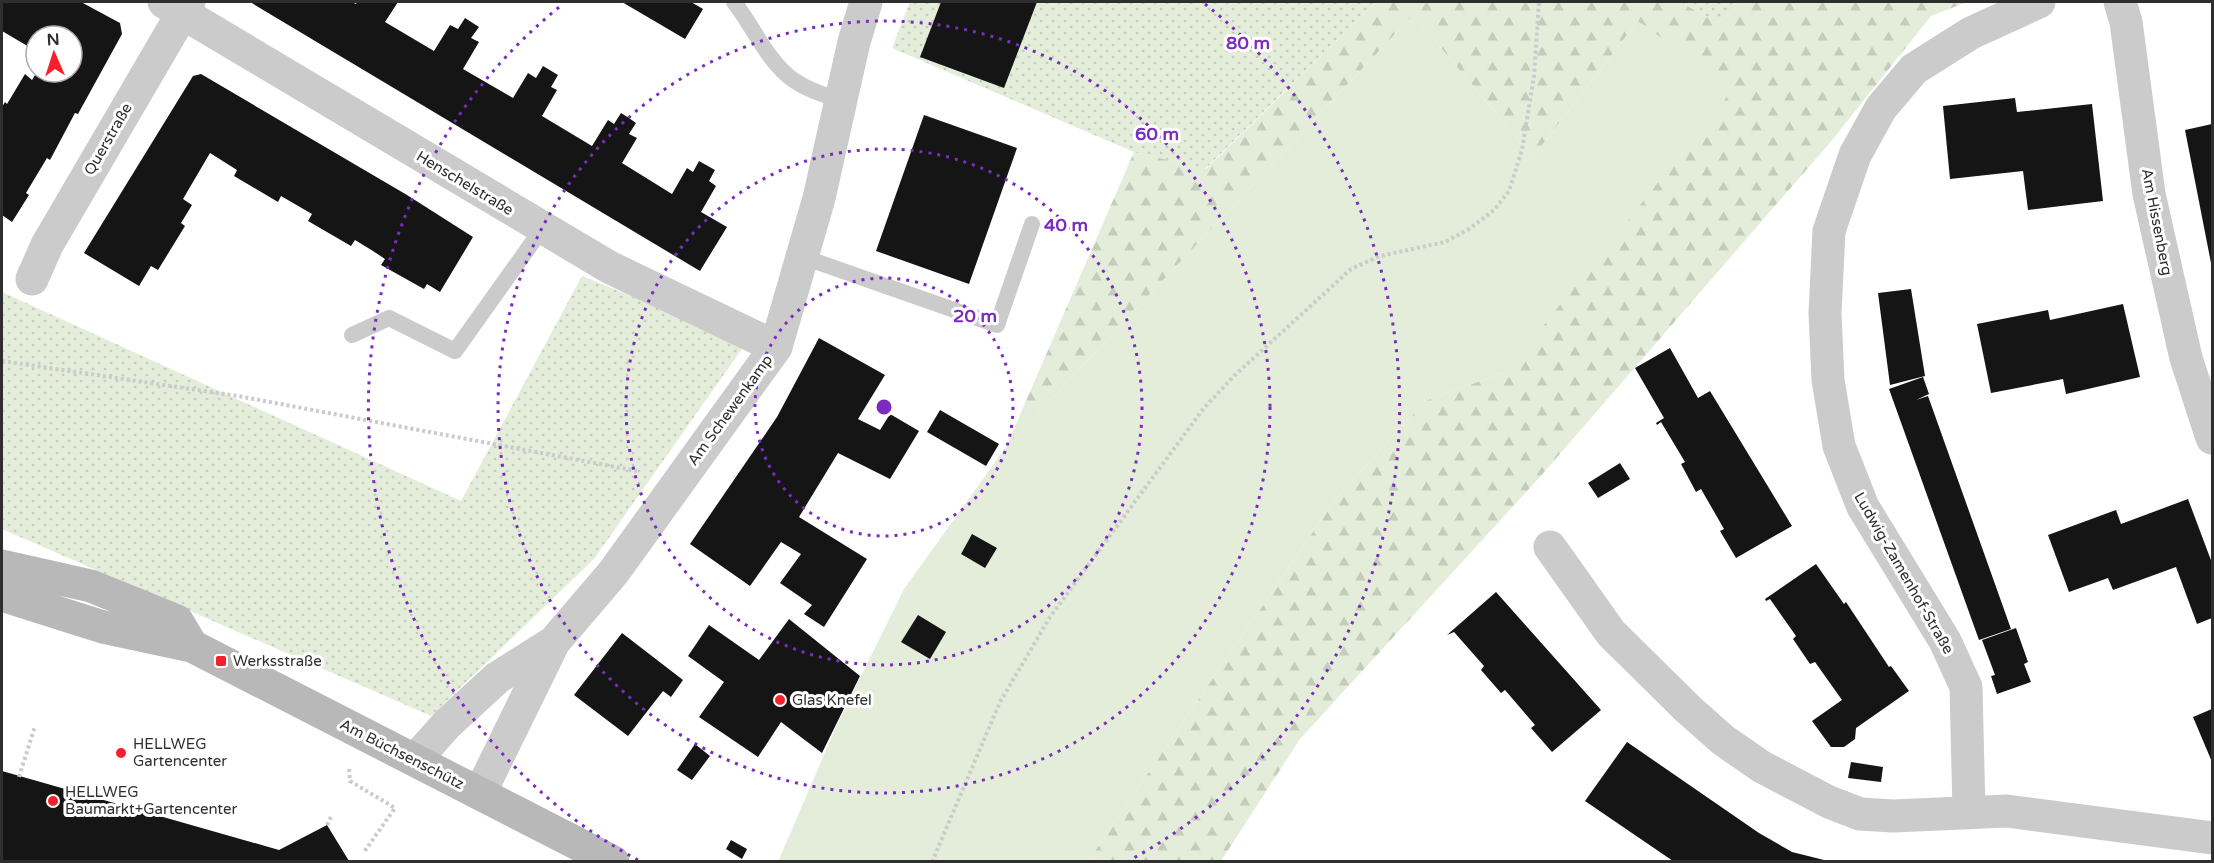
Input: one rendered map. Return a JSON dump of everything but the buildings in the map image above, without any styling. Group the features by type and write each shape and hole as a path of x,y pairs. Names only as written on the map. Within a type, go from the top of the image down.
{"street":[{"name":"Am Schewenkamp","path":"480,793 554,642 613,573 776,347 819,198 866,2"},
{"name":"Ludwig-Zamenhof-Straße","path":"1969,812 1966,687 1945,641 1863,507 1839,446 1828,380 1825,324 1829,231 1855,155 1881,108 1914,69 1971,33 2039,2"},
{"name":"Am Hissenberg","path":"2120,2 2126,22 2149,194 2186,358 2212,438"},
{"name":"Henschelstraße","path":"178,5 542,229 609,267 776,347"},
{"name":"Querstraße","path":"32,279 47,244 178,5"},
{"path":"1550,547 1611,633 1688,709 1723,740 1794,786 1860,814 1893,816 2007,811 2212,838"},
{"path":"2,566 91,586 177,621 192,646"},
{"name":"Am Büchsenschütz","path":"2,596 103,627 192,646 346,727 613,861"},
{"name":"Am Schewenkamp","path":"415,760 447,724 497,678 554,642"}],"lane":[{"path":"734,2 772,59 787,75 809,89 841,101"},
{"path":"803,256 998,325 1032,224"},
{"path":"352,335 389,318 455,351 542,229"}],"path":[{"path":"932,861 1000,702 1050,617 1204,408 1235,375 1351,269 1380,256 1445,242 1486,216 1509,191 1522,150 1534,75 1539,2"},
{"path":"2,361 238,396 679,479"},
{"path":"20,777 35,726"},
{"path":"346,727 350,781 395,808 364,852"},
{"path":"327,825 331,817"}],"green space":[{"path":"910,2 1376,2 1205,169 1134,152 892,48"},
{"path":"1376,2 1680,2 1718,23 1744,2 1967,2 1931,16 1833,139 1539,478 1300,739 1221,861 1088,861 1334,501 1425,401 1507,371 1638,21 1533,157 1413,15 1006,447 1134,152 1206,169"},
{"path":"1680,2 1744,2 1718,23"},
{"path":"1413,15 1533,157 1638,21 1733,89 1507,371 1425,401 1334,501 1088,861 778,862 835,729 904,589 1006,447"},
{"path":"582,276 746,343 594,559 431,716 2,529 2,292 461,501"}],"place":[{"name":"Werksstraße","path":"221,661"},
{"name":"Glas Knefel","path":"780,700"},
{"name":"HELLWEG Gartencenter","path":"121,753"},
{"name":"HELLWEG Baumarkt+Gartencenter","path":"53,801"}]}
